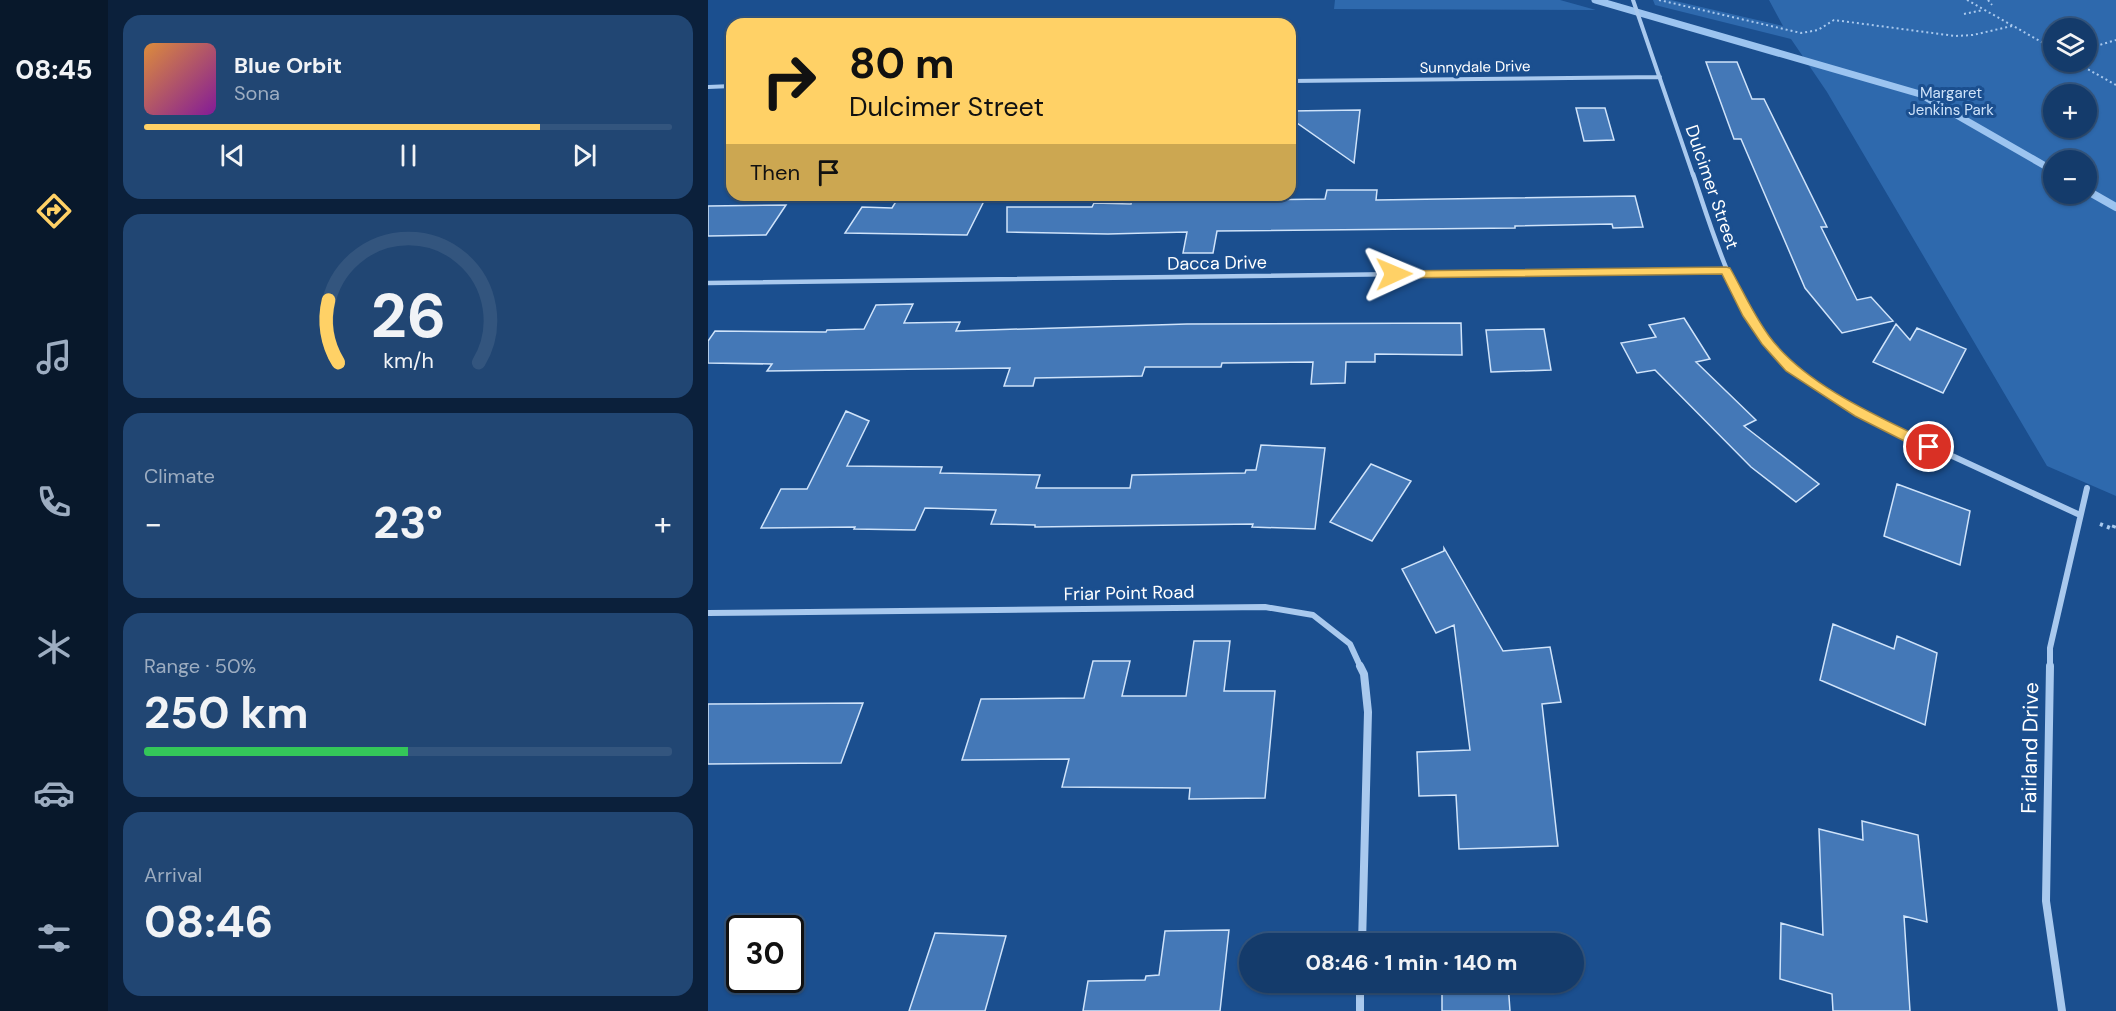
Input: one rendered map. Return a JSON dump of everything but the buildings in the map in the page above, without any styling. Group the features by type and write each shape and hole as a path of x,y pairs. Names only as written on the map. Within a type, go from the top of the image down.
{"street":[{"name":"Dulcimer Street","path":"1633,0 1726,270 1747,314 1766,341 1790,367 1859,413 2080,515"},
{"name":"Sunnydale Drive","path":"1296,81 1660,77"},
{"path":"708,87 726,86"},
{"name":"Dacca Drive","path":"708,283 1726,270"},
{"name":"Fairland Drive","path":"2062,1011 2046,901 2046,778 2050,648 2086,488"},
{"name":"Friar Point Road","path":"708,613 1265,606 1313,615 1350,644 1364,674 1368,712 1362,933"},
{"path":"1360,993 1360,1011"}],"path":[{"path":"1659,0 1800,33 1818,30 1834,20 1955,36 1973,35 2012,26"},
{"path":"1967,0 2043,44"},
{"path":"1988,0 1992,5"},
{"path":"1964,14 1983,10"},
{"path":"2097,46 2116,40"},
{"path":"2093,72 2116,85"}],"green space":[{"path":"1335,0 1560,0 1596,10 1334,9"},
{"name":"Margaret Jenkins Park","path":"1653,0 1671,0 1783,26 1769,0 2116,0 2116,496 2047,466 1827,92 1791,39 1655,5"}],"waterway":[{"path":"1595,0 1920,94 2043,165"},
{"path":"2097,196 2116,207"}],"route":[{"path":"1394,274 1726,270 1747,314 1766,341 1790,367 1859,413 1929,447"}]}
